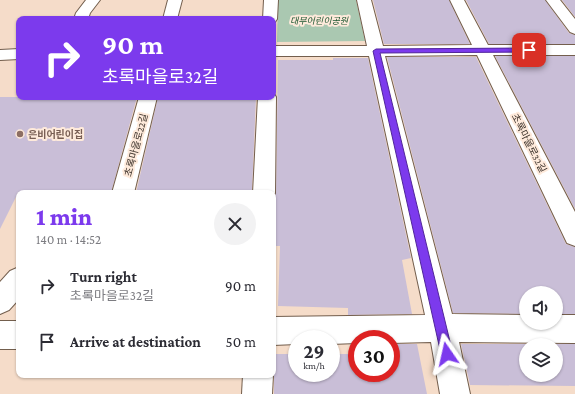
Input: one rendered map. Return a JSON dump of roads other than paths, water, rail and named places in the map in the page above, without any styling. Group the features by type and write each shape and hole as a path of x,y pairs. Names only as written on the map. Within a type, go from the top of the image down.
{"street":[{"path":"82,16 93,0"},
{"path":"171,16 175,0"},
{"path":"270,16 271,0"},
{"path":"364,0 442,328 455,394"},
{"name":"초록마을로32길","path":"457,0 575,235"},
{"path":"553,0 575,29"},
{"path":"276,51 575,50"},
{"path":"0,55 16,54"},
{"name":"초록마을로22길","path":"124,190 147,100"},
{"path":"264,190 267,100"},
{"path":"0,301 16,283"},
{"path":"276,331 442,328 575,329"},
{"path":"0,336 16,335"},
{"path":"257,394 258,378"}],"place":[{"name":"은비어린이집","path":"20,134"}],"park label":[{"name":"대무어린이공원","path":"319,21"}]}
